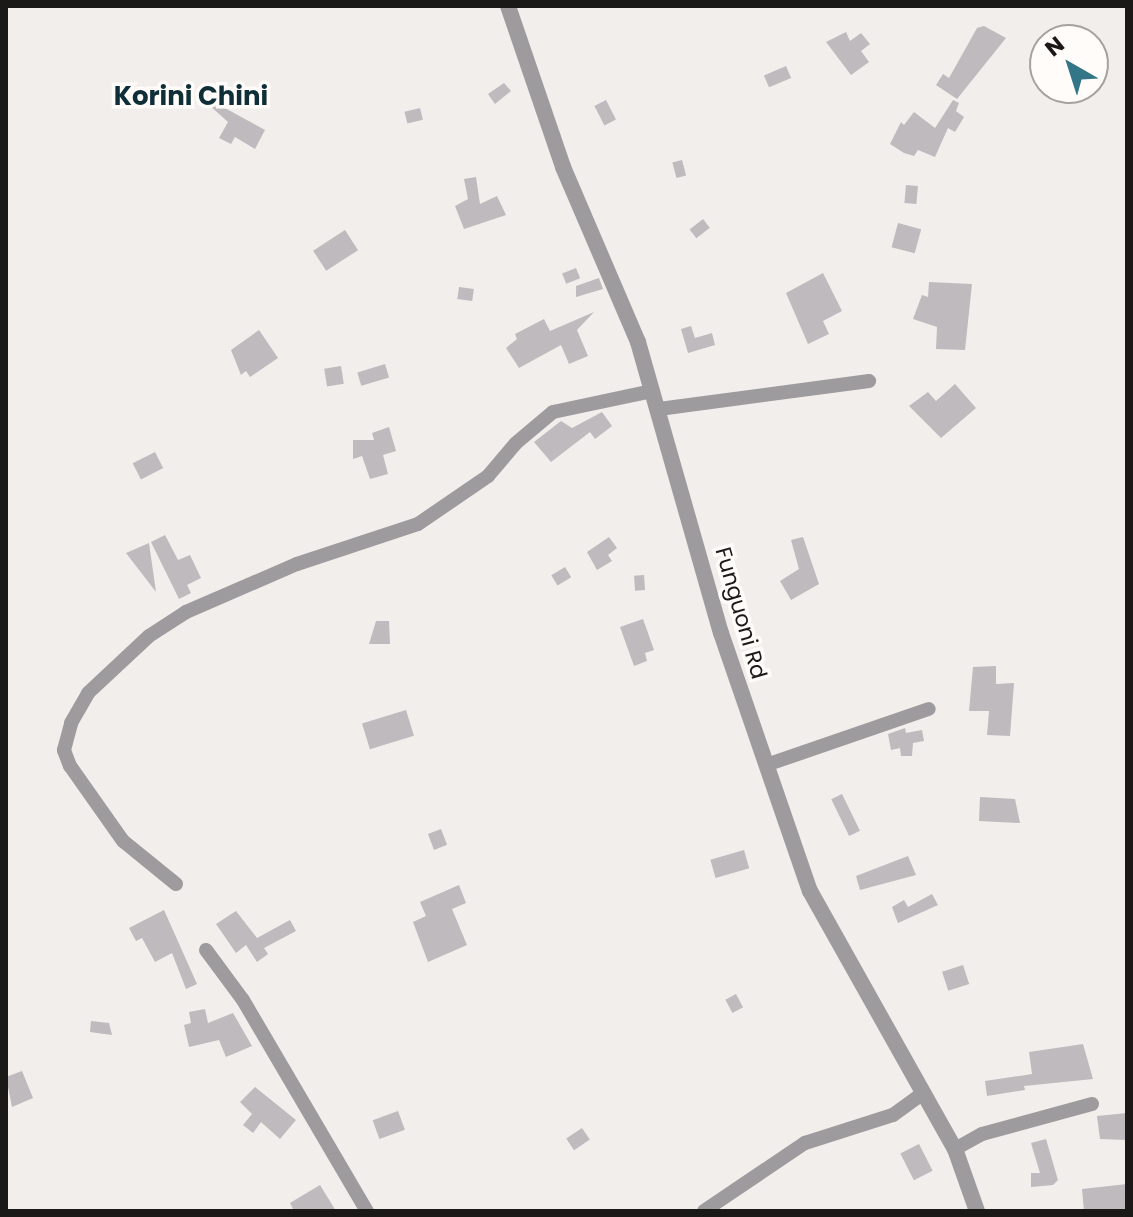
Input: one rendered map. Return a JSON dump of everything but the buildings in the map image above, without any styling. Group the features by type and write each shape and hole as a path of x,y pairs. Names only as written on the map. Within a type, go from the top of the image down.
{"street":[{"name":"Funguoni Rd","path":"508,6 563,167 638,342 721,633 810,891 921,1095 955,1149 977,1211"},
{"path":"659,409 869,381"},
{"path":"176,884 123,841 70,766 64,750 71,723 88,693 149,636 186,612 297,564 418,524 488,476 516,443 553,412 653,391"},
{"path":"766,765 929,709"},
{"path":"206,950 243,1000 367,1211"},
{"path":"704,1211 805,1143 893,1115 921,1095"},
{"path":"955,1149 982,1134 1092,1104"}],"district":[{"name":"Korini Chini","path":"191,97"}]}
